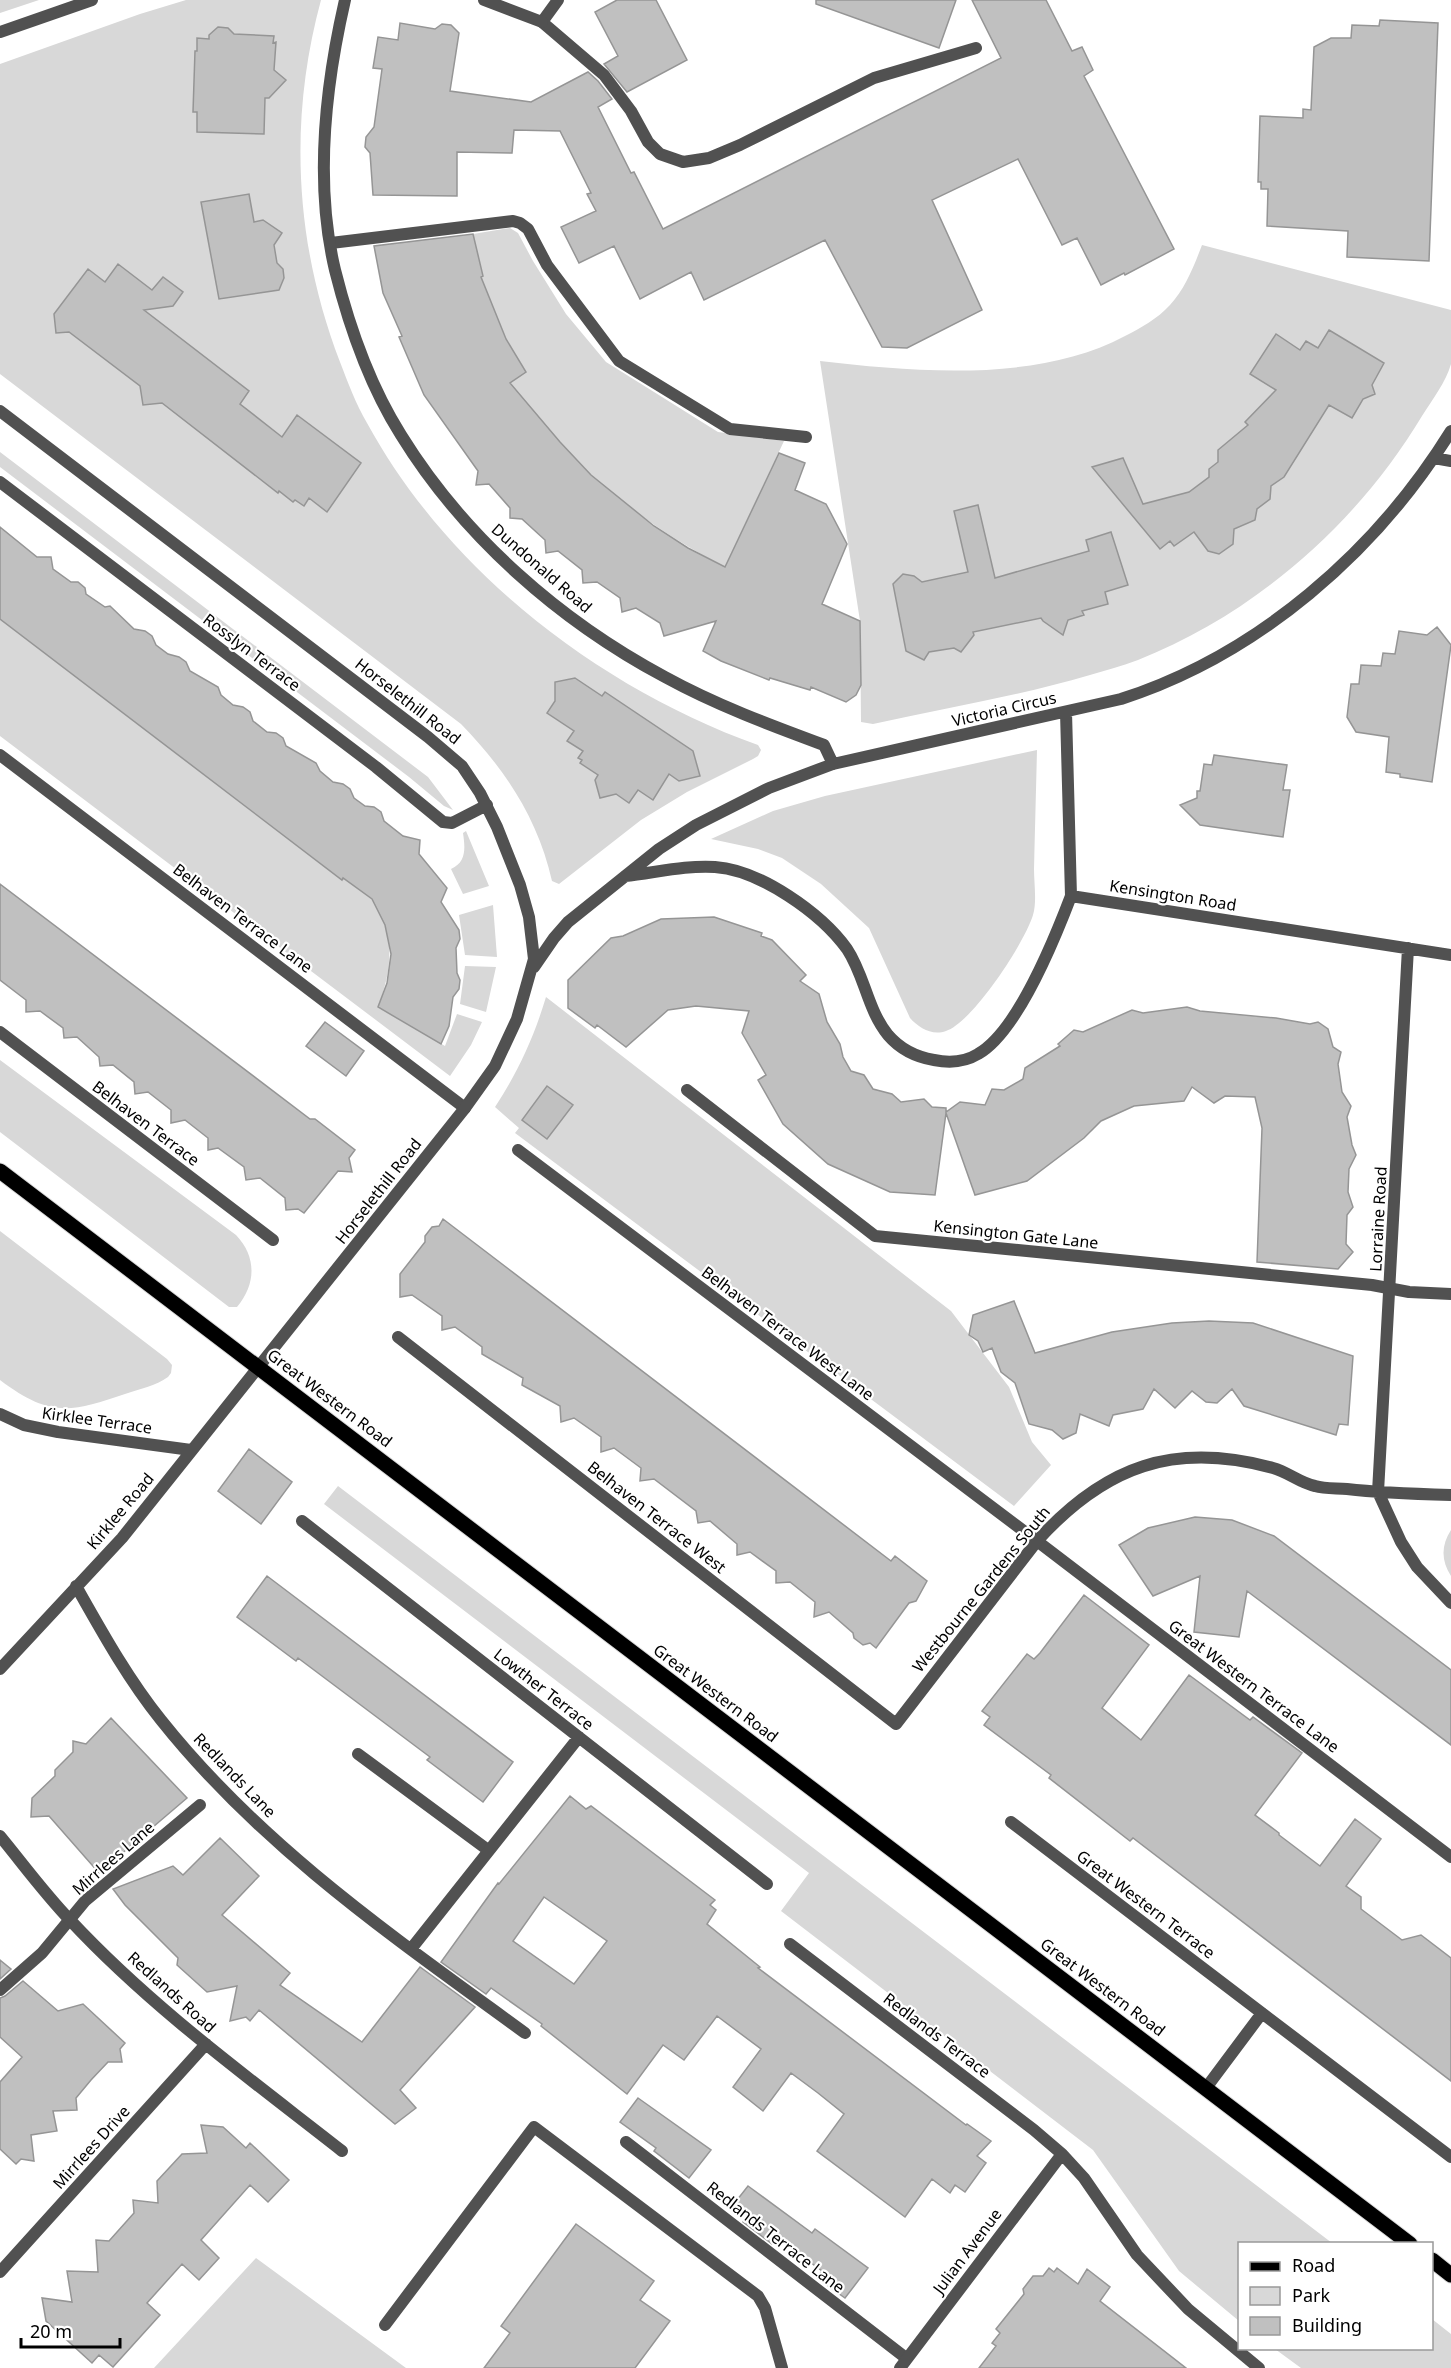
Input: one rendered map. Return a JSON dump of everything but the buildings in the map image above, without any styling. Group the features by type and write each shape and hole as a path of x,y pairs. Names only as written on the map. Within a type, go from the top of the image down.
{"main road":[{"name":"Great Western Road","path":"0,1171 1407,2242"},
{"path":"1433,2262 1451,2275"}],"street":[{"path":"0,32 92,0"},
{"name":"Dundonald Road","path":"345,0 331,70 325,131 325,188 331,243 335,268 352,326 382,399 400,434 423,469 477,534 537,590 608,643 662,676 712,701 824,745 833,764"},
{"path":"484,0 542,22 604,75 631,111 648,142 660,154 683,162 709,158 740,145 874,78 976,48"},
{"path":"542,22 558,0"},
{"path":"331,243 513,221 520,223 531,233 547,265 564,290 619,361 730,429 806,437"},
{"name":"Horselethill Road","path":"0,411 441,747 462,766 487,805 513,866 529,917 534,959 532,970 517,1019 495,1066 465,1108 260,1368"},
{"name":"Victoria Circus","path":"532,970 568,922 659,849 714,816 769,788 833,764 1066,712 1156,687 1232,648 1299,602 1366,543 1417,483 1451,431"},
{"path":"1434,458 1451,461"},
{"name":"Rosslyn Terrace","path":"0,482 367,760 443,822 452,823 487,805"},
{"path":"624,876 695,867 717,867 751,877 780,891 808,910 830,929 847,950 861,974 872,1009 888,1035 903,1049 920,1058 943,1062 962,1061 979,1054 1006,1026 1049,951 1071,896 1066,712"},
{"name":"Belhaven Terrace Lane","path":"0,755 465,1108"},
{"name":"Kensington Road","path":"1071,896 1451,955"},
{"name":"Lorraine Road","path":"1378,1492 1408,948"},
{"name":"Belhaven Terrace","path":"0,1032 273,1240"},
{"name":"Kensington Gate Lane","path":"687,1090 875,1236 1390,1288 1409,1292 1451,1294"},
{"name":"Belhaven Terrace West Lane","path":"518,1150 1037,1541"},
{"name":"Belhaven Terrace West","path":"398,1337 896,1724"},
{"name":"Kirklee Road","path":"0,1669 122,1538 191,1450 260,1368"},
{"name":"Kirklee Terrace","path":"0,1414 24,1425 58,1432 191,1450"},
{"name":"Westbourne Gardens South","path":"896,1724 1037,1541 1062,1514 1104,1483 1143,1465 1159,1460 1200,1458 1232,1460 1275,1469 1315,1486 1378,1492 1451,1495"},
{"path":"1378,1492 1401,1542 1417,1567 1451,1603"},
{"name":"Lowther Terrace","path":"302,1521 766,1884"},
{"name":"Great Western Terrace Lane","path":"1037,1541 1451,1857"},
{"name":"Redlands Lane","path":"76,1586 116,1656 160,1719 216,1784 288,1854 346,1902 525,2033"},
{"path":"411,1949 579,1737"},
{"path":"358,1754 488,1850"},
{"name":"Mirrlees Lane","path":"0,1990 42,1953 85,1901 200,1805"},
{"name":"Great Western Terrace","path":"1011,1822 1451,2157"},
{"name":"Redlands Road","path":"0,1836 70,1920 139,1986 206,2044 342,2151"},
{"name":"Redlands Terrace","path":"790,1944 1034,2130 1062,2154 1084,2178 1137,2255 1188,2310 1259,2368"},
{"path":"1206,2088 1262,2013"},
{"name":"Mirrlees Drive","path":"0,2272 206,2044"},
{"path":"385,2325 534,2127 758,2296 765,2308 782,2368"},
{"name":"Redlands Terrace Lane","path":"626,2142 903,2363"},
{"name":"Julian Avenue","path":"903,2363 1062,2154"}],"green space":[{"path":"0,0 39,0 0,13"},
{"path":"186,0 321,0 310,45 301,137 301,182 313,273 325,318 343,370 363,416 401,478 440,529 485,576 534,619 586,658 642,692 699,721 758,745 761,750 753,759 687,792 641,820 559,884 552,881 538,837 518,796 492,759 461,724 0,374 0,64"},
{"path":"510,228 518,233 566,314 606,362 718,432 784,441 725,567 655,526 623,502 569,454 503,387 526,372 514,352 453,282 483,276 473,234"},
{"path":"1202,245 1451,310 1449,371 1396,455 1367,493 1300,561 1223,618 1181,641 1132,662 1009,696 873,724 861,722 860,621 820,361 896,368 975,370 1054,361 1091,351 1137,330 1165,310 1185,285"},
{"path":"0,452 428,777 453,810 444,806 409,777 0,467"},
{"path":"0,619 342,880 345,876 367,894 380,914 388,940 389,966 378,1007 445,1046 457,1014 482,1022 471,1045 450,1076 0,736"},
{"path":"1037,750 1033,915 1020,943 997,980 970,1013 946,1031 926,1030 910,1018 869,928 821,884 782,858 758,849 711,839 773,811 825,796"},
{"path":"466,831 489,886 463,894 451,869 462,858 463,833"},
{"path":"493,905 497,957 465,955 459,915"},
{"path":"465,966 496,967 486,1012 460,1004"},
{"path":"546,997 951,1311 1009,1387 1032,1442 1051,1465 1014,1506 515,1133 519,1128 495,1107 525,1054"},
{"path":"0,1060 236,1235 248,1252 252,1271 248,1289 237,1307 229,1307 0,1132"},
{"path":"0,1231 167,1359 172,1365 168,1377 153,1385 74,1408 47,1406 17,1392 0,1380"},
{"path":"338,1486 1331,2242 1238,2242 1238,2320 1179,2271 1093,2150 781,1911 809,1873 324,1504"},
{"path":"1451,1530 1451,1576 1445,1565 1444,1547"},
{"path":"256,2258 406,2368 154,2368"},
{"path":"1433,2320 1451,2334 1451,2368 1301,2368 1276,2350 1433,2350"}]}
